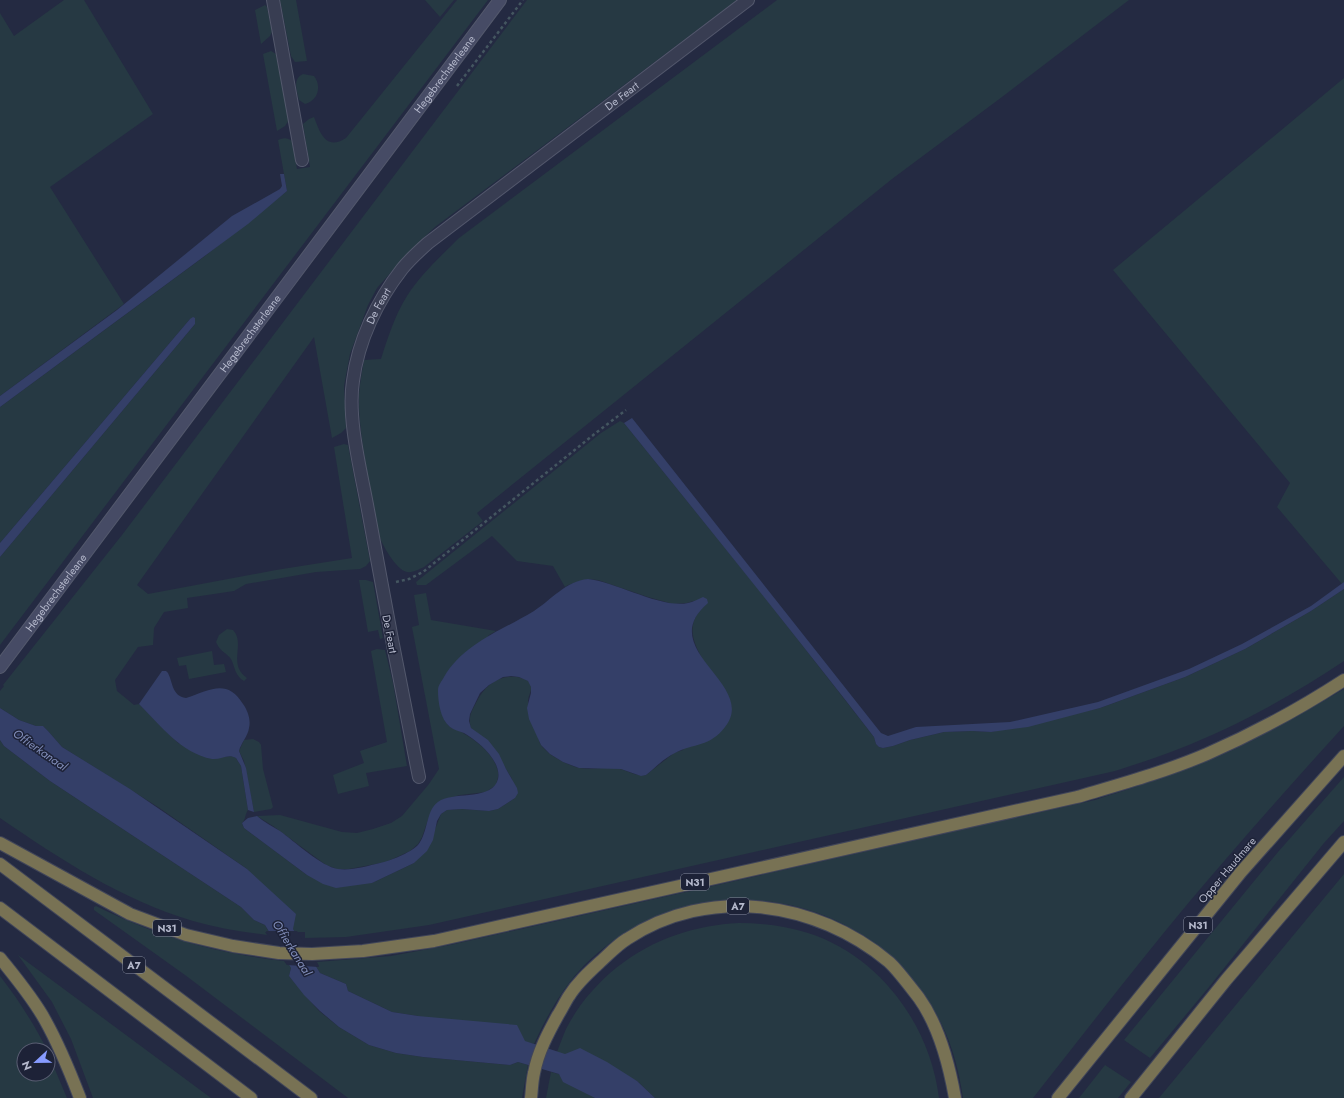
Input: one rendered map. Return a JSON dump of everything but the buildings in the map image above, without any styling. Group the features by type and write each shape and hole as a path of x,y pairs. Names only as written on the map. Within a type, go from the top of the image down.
{"highway":[{"name":"N31","path":"0,843 130,914 186,935 233,946 279,953 312,954 363,951 434,941 1077,797 1152,774 1207,754 1316,699 1344,680"},
{"name":"Opper Haudmare","path":"1058,1098 1241,872 1344,756"},
{"path":"1131,1098 1226,980 1344,842"},
{"name":"A7","path":"0,864 311,1098"},
{"name":"A7","path":"531,1098 534,1072 544,1041 569,996 582,979 605,957 627,939 650,926 673,916 696,910 736,906 786,910 826,923 846,933 890,962 920,998 938,1032 950,1072 955,1098"},
{"path":"0,908 251,1098"},
{"path":"0,958 45,1019 80,1098"}],"street":[{"path":"273,0 302,160"},
{"name":"Hegebrechsterleane","path":"0,667 500,0"},
{"name":"De Feart","path":"419,777 353,424 352,382 365,334 373,314 403,268 428,243 748,0"}],"path":[{"path":"382,585 409,579 423,572 626,410"}],"shaded area":[{"path":"64,0 84,0 153,114 50,187 124,304 0,396 0,13 14,36"},
{"path":"280,0 296,0 307,61 295,62 291,56"},
{"path":"425,0 454,0 440,17"},
{"path":"457,0 488,0 0,645 0,557 195,324 190,319 0,543 0,407 205,256 287,191 278,140 285,138 292,141 297,169 310,167 303,124 314,117 321,134 329,141 339,141 346,138"},
{"path":"527,0 737,0 435,227 410,251 377,288 368,305 350,354 344,386 346,428 332,438 314,337 137,585 148,594 276,570 352,558 334,447 344,444 348,445 370,561 366,566 360,569 316,572 246,584 234,591 187,598 188,608 164,612 154,628 153,645 138,647 115,680 117,691 134,705 139,704 178,743 224,757 232,756 236,758 241,766 248,810 242,823 244,828 307,875 372,883 414,863 436,827 441,814 447,810 462,809 489,811 498,809 515,798 512,779 506,769 471,728 470,721 470,715 479,697 492,683 503,678 519,677 528,681 531,689 528,704 541,745 559,760 575,767 584,769 617,768 637,775 646,775 674,753 683,750 706,665 694,641 693,625 700,610 707,603 693,601 673,604 598,580 588,579 565,587 553,566 517,561 492,536 426,585 417,585 416,582 601,433 620,421 624,423 759,590 874,737 876,744 879,747 883,748 893,746 910,740 944,732 991,732 1100,708 1185,677 1245,649 1311,611 1344,589 1344,661 1284,698 1241,721 1168,753 1115,771 429,925 346,937 305,938 305,932 295,932 247,869 158,807 62,747 43,726 36,726 19,720 0,708 0,691 4,686 3,685 122,535"},
{"path":"777,0 1129,0 892,179 477,513 483,521 424,567 411,572 403,570 390,556 382,543 378,533 374,513 359,415 359,394 364,360 381,359 395,318 407,296 438,258 459,238"},
{"path":"265,5 267,7 272,32 270,36 261,44 255,10"},
{"path":"271,51 276,54 289,120 285,126 277,131 263,54"},
{"path":"303,74 314,76 318,84 316,96 313,100 305,104 299,100 296,89 297,79"},
{"path":"1344,78 1344,582 1342,584 1277,507 1290,483 1113,270"},
{"path":"359,580 373,582 383,638 380,639 378,630 368,632"},
{"path":"426,593 431,620 496,631 489,635 440,709 449,726 474,740 489,754 498,772 496,785 486,792 460,795 442,800 428,820 418,844 410,851 386,862 349,869 337,869 326,865 257,816 280,815 342,832 357,833 391,823 402,816 429,784 439,769 412,627 419,625 414,595"},
{"path":"227,629 233,630 237,636 238,667 247,678 244,681 237,674 231,659 219,648 216,642 219,635"},
{"path":"377,649 385,650 393,683 407,766 366,773 369,786 338,794 333,775 364,763 360,751 387,742 371,651"},
{"path":"212,651 214,665 224,664 226,672 189,679 186,665 179,666 177,658"},
{"path":"1344,689 1344,726 1190,901 1130,974 1033,1098 963,1098 955,1059 945,1032 929,1002 905,971 873,942 836,921 797,907 757,900 715,901 675,910 636,927 600,951 579,971 561,994 534,1044 418,1016 392,1012 348,991 346,984 320,973 316,967 319,966 317,962 391,956 450,945 1095,800 1170,775 1243,745 1269,732"},
{"path":"253,739 261,745 263,769 273,807 271,809 254,812 244,761 239,751 244,740"},
{"path":"0,740 4,746 50,781 241,907 254,920 265,925 269,932 265,932 267,935 230,930 193,921 141,902 92,877 0,818"},
{"path":"1344,777 1344,821 1324,843 1150,1058 1124,1040 1278,852"},
{"path":"1344,874 1344,1098 1159,1098"},
{"path":"96,906 142,927 187,942 258,958 284,961 287,965 290,965 291,968 289,976 319,1011 339,1027 369,1045 396,1053 423,1057 510,1065 518,1062 528,1065 522,1098 348,1098 185,975 94,910 94,907"},
{"path":"739,923 774,925 808,933 834,944 858,958 879,976 897,997 913,1020 925,1045 934,1071 939,1098 655,1098 637,1081 557,1052 566,1029 586,998 598,984 627,960 642,950 659,942 691,930 723,924"},
{"path":"18,955 211,1098 93,1098 71,1039 52,1002"},
{"path":"0,976 25,1012 43,1042 16,1042 16,1082 56,1082 56,1072 67,1098 0,1098"},
{"path":"1105,1065 1131,1082 1118,1098 1079,1098"},
{"path":"551,1072 559,1074 595,1098 546,1098"}],"water":[{"path":"280,174 284,174 287,191 248,224 0,407 0,396 117,310 232,216 280,189 282,186"},
{"path":"193,317 195,318 195,324 0,557 0,543"},
{"path":"632,418 881,733 888,736 916,727 1010,722 1098,702 1189,669 1242,644 1311,606 1344,582 1344,589 1311,611 1245,649 1185,677 1100,708 1028,727 991,732 944,732 883,748 876,744 874,737 812,658 624,423"},
{"path":"588,579 599,581 665,602 677,604 688,603 703,597 707,599 708,603 694,620 692,636 698,652 720,681 729,696 732,711 725,727 714,738 671,755 646,775 641,776 621,769 579,768 563,762 550,754 541,745 529,719 527,708 531,687 528,681 519,677 503,677 489,685 480,693 470,714 469,721 471,728 488,740 499,754 517,788 518,793 515,798 498,809 489,811 462,809 447,810 441,814 437,821 433,840 427,851 414,863 372,883 336,888 323,884 307,875 244,828 242,823 248,818 257,816 280,831 316,859 324,864 338,869 354,869 384,862 410,851 418,845 421,840 432,809 436,804 441,800 456,796 482,793 495,786 498,779 496,765 488,752 464,733 450,727 444,719 439,704 438,690 444,677 452,665 473,646 534,611 566,587 580,580"},
{"path":"162,671 166,671 168,673 175,692 181,697 186,698 218,688 231,691 237,696 245,707 249,716 250,725 239,751 246,768 254,812 248,810 241,766 236,758 227,756 212,759 191,751 172,738 139,704"},
{"name":"Offierkanaal","path":"0,708 19,720 36,726 43,726 62,747 130,789 247,869 296,914 293,929 320,973 346,984 348,991 392,1012 418,1016 517,1025 525,1041 565,1054 580,1048 607,1062 637,1081 655,1098 595,1098 563,1082 559,1074 518,1062 510,1065 423,1057 396,1053 369,1045 339,1027 304,995 289,976 291,968 265,925 254,920 241,907 50,781 4,746 0,740"}],"pier":[{"path":"266,931 297,931 319,967 287,965"}]}
